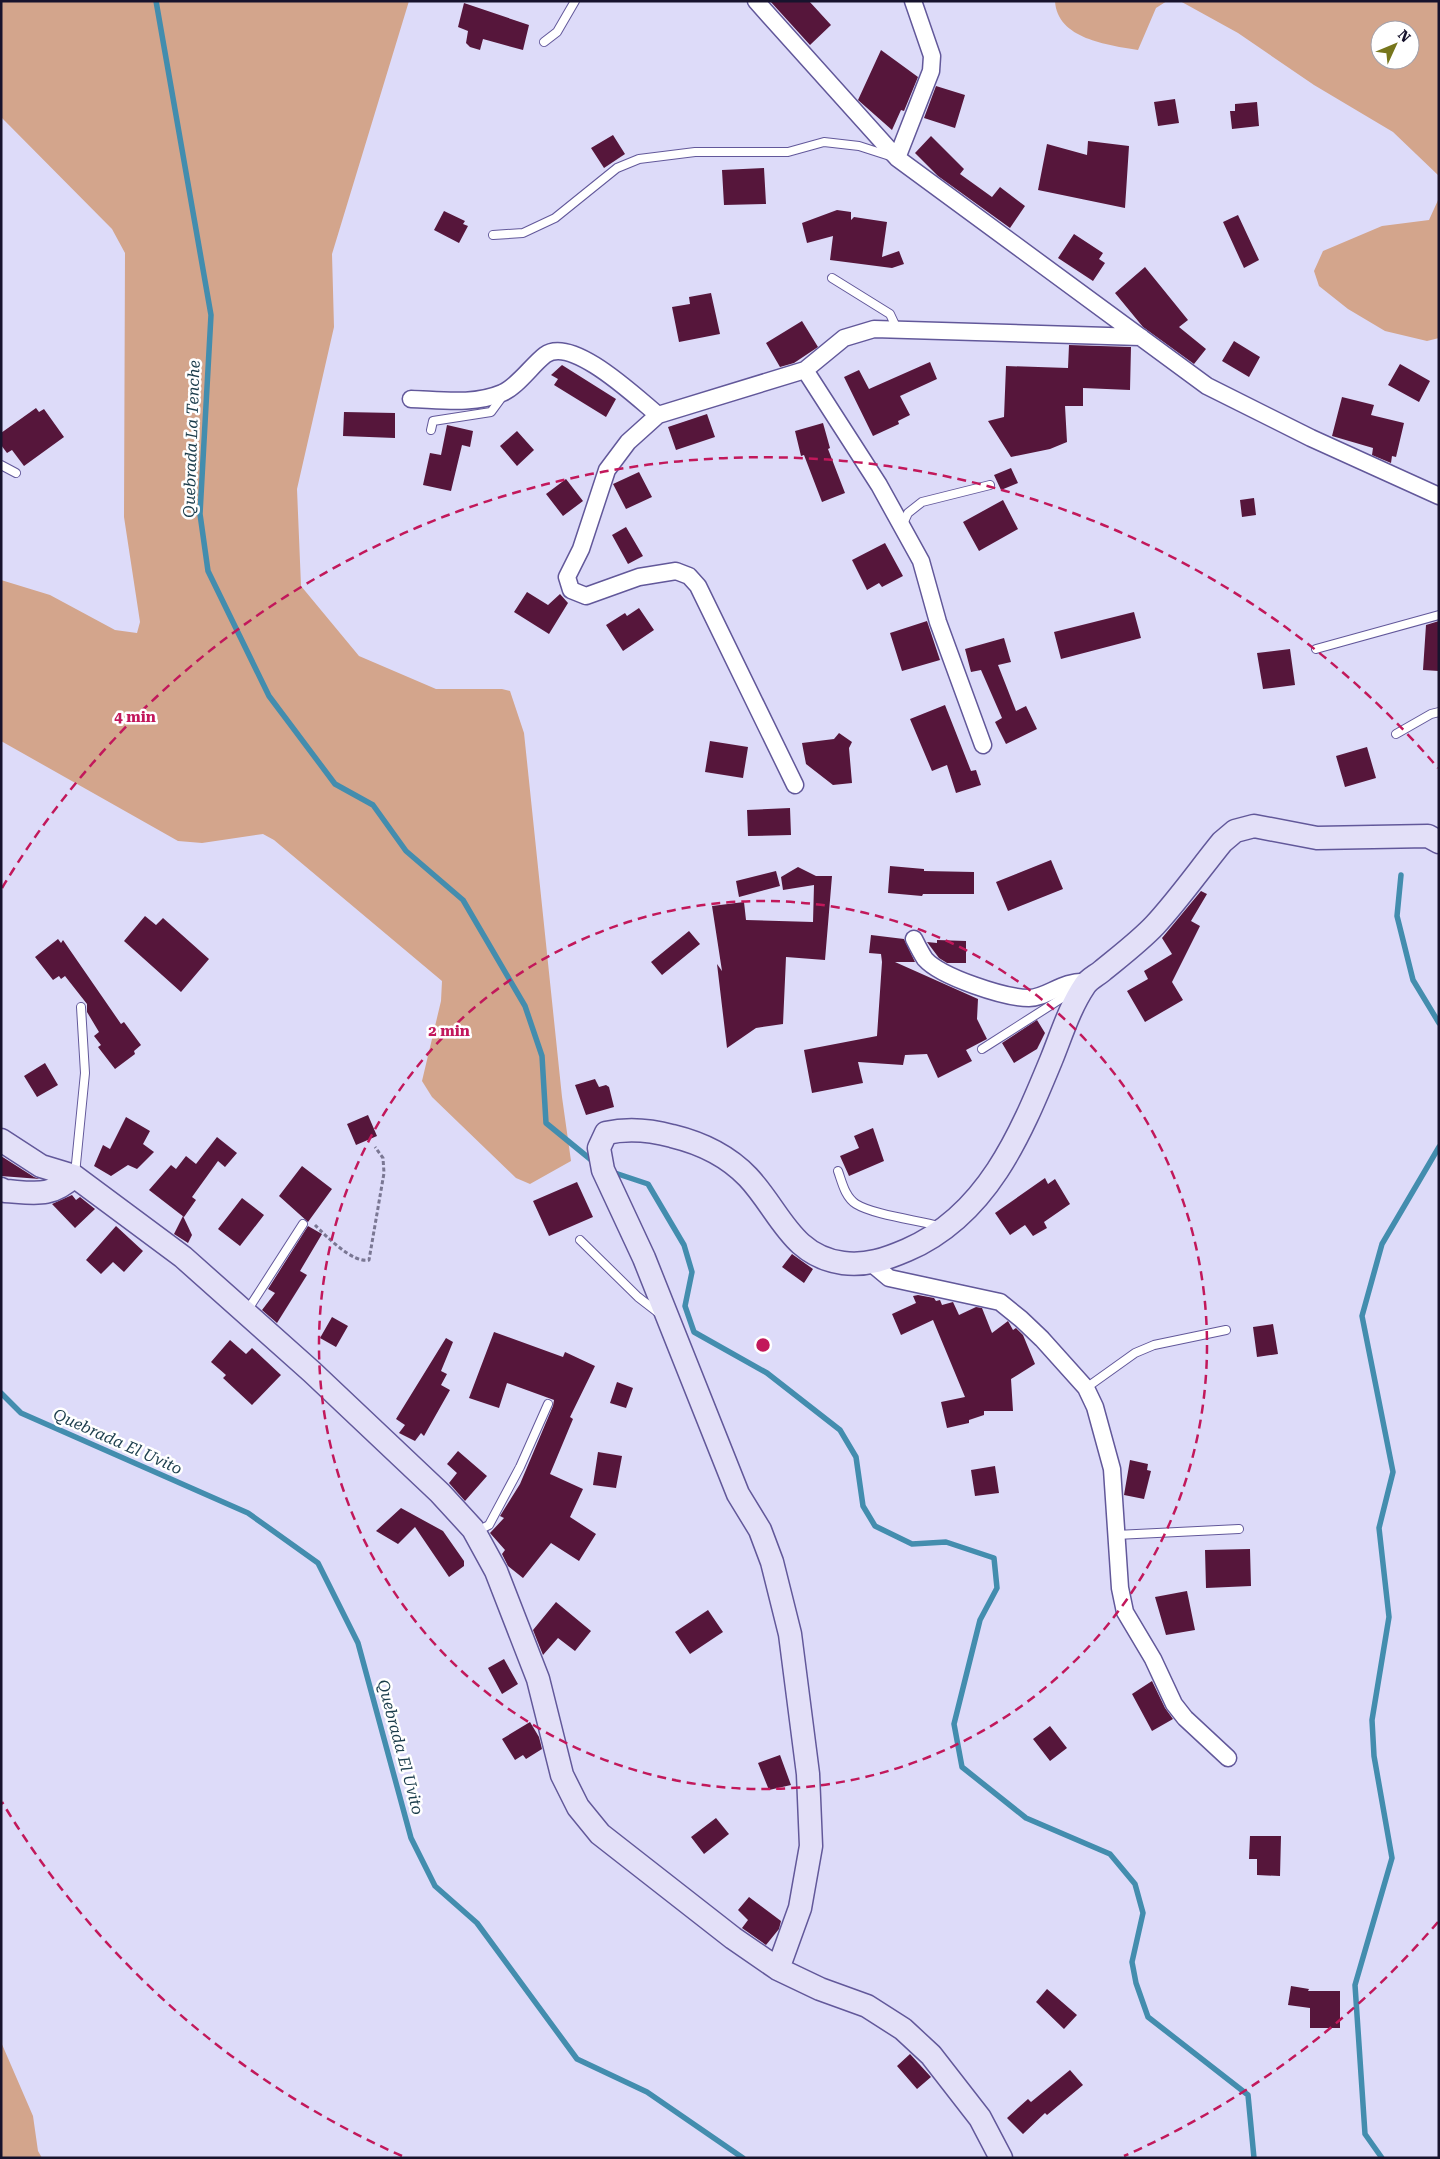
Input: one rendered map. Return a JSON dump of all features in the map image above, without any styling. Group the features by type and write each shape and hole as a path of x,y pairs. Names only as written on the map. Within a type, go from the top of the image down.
{"street":[{"path":"756,1 897,158 1207,386 1311,438 1439,496"},
{"path":"897,158 931,71 932,56 913,1"},
{"path":"795,785 698,586 688,576 676,571 639,577 586,596 572,590 567,577 581,549 606,470 628,442 658,415 805,370 844,338 874,329 1141,337"},
{"path":"411,399 478,401 504,393 547,354 564,351 579,356 615,379 658,415"},
{"path":"805,370 879,485 921,561 938,622 983,745"},
{"path":"778,1969 800,1908 811,1846 808,1774 790,1634 772,1562 763,1538 738,1494 644,1258 603,1170 599,1148 606,1133 624,1129 666,1135 696,1142 718,1152 748,1176 786,1229 810,1254 843,1263 871,1263 918,1245 946,1228 977,1199 1002,1165 1030,1112 1075,1001 1087,982 1154,925 1222,842 1235,831 1244,827 1254,826 1317,838 1428,836 1439,842"},
{"path":"914,939 926,960 979,988 1030,998 1074,981 1087,982"},
{"path":"1,1140 41,1166 74,1176 183,1257 373,1429 440,1493 475,1532 496,1571 538,1679 562,1776 578,1807 600,1834 733,1938 778,1969 820,1989 867,2006 903,2029 931,2055 980,2118 1001,2158"},
{"path":"1,1189 5,1191 48,1194 63,1187 74,1176"},
{"path":"871,1263 889,1278 1000,1302 1035,1332 1086,1388 1095,1407 1112,1469 1120,1588 1125,1612 1153,1659 1174,1704 1185,1718 1228,1758"}],"lane":[{"path":"544,42 557,32 575,1"},
{"path":"493,235 523,233 555,218 617,168 639,159 695,152 788,152 824,142 860,146 897,158"},
{"path":"832,278 890,314 897,329"},
{"path":"431,430 433,421 491,412 504,393"},
{"path":"1,465 16,472"},
{"path":"902,526 908,513 922,502 990,485"},
{"path":"1316,649 1439,615"},
{"path":"1396,734 1430,714 1439,712"},
{"path":"982,1049 1087,982"},
{"path":"74,1176 85,1073 81,1007"},
{"path":"838,1171 846,1192 856,1203 871,1210 946,1228"},
{"path":"245,1312 303,1224"},
{"path":"580,1240 638,1297 669,1322"},
{"path":"1086,1388 1135,1353 1154,1346 1226,1330"},
{"path":"475,1532 489,1525 520,1467 548,1404"},
{"path":"1116,1535 1239,1530"}],"path":[{"path":"303,1224 309,1220 348,1253 357,1259 369,1260 384,1173 383,1158 375,1147"}],"shaded area":[{"path":"1,1 409,1 332,254 334,327 297,489 301,586 359,656 436,689 502,689 510,691 524,733 562,1097 571,1161 530,1184 516,1178 432,1097 422,1081 441,1001 442,981 274,840 263,834 202,843 178,841 1,741 1,580 50,595 115,630 137,633 140,622 124,517 125,253 112,229 1,117"},
{"path":"1055,1 1167,1 1156,8 1138,50 1113,46 1086,38 1074,32 1058,14"},
{"path":"1180,1 1439,1 1439,176 1393,132 1314,85 1238,33"},
{"path":"1439,198 1439,338 1427,341 1385,331 1348,309 1319,286 1314,271 1323,251 1382,226 1429,220"},
{"path":"1,2042 33,2116 38,2151 42,2158 1,2158"}],"building":[{"path":"770,1 809,1 831,25 810,45"},
{"path":"464,3 529,25 523,50 483,39 480,50 470,47 466,43 468,31 458,27"},
{"path":"881,50 918,77 904,111 901,110 892,130 858,100"},
{"path":"936,86 965,95 955,128 924,118"},
{"path":"1175,99 1179,123 1158,126 1154,102"},
{"path":"1257,102 1259,126 1232,129 1230,111 1235,111 1235,104"},
{"path":"613,135 625,154 604,168 591,148"},
{"path":"931,136 964,169 960,174 992,197 1000,187 1025,206 1010,228 938,176 915,153"},
{"path":"1088,141 1129,146 1125,208 1038,190 1047,144 1087,155"},
{"path":"764,168 766,204 724,205 722,170"},
{"path":"837,210 851,212 851,220 854,217 887,222 882,257 899,251 904,264 892,268 830,260 833,236 807,243 802,223"},
{"path":"444,211 465,221 463,224 468,226 459,243 434,230"},
{"path":"1238,215 1259,260 1244,268 1223,222"},
{"path":"1074,234 1103,253 1099,259 1105,263 1093,281 1058,258"},
{"path":"1145,267 1188,320 1179,327 1206,349 1194,364 1143,327 1115,293"},
{"path":"711,293 720,334 679,342 672,307 690,304 689,297"},
{"path":"802,321 818,347 794,363 780,367 766,343"},
{"path":"1234,341 1260,357 1249,377 1222,361"},
{"path":"1069,345 1131,347 1130,390 1083,388 1083,406 1065,406 1067,442 1050,449 1011,457 988,421 1004,417 1006,366 1068,368"},
{"path":"930,362 937,379 900,396 910,415 898,421 899,424 873,436 844,377 859,370 869,389"},
{"path":"1400,364 1430,381 1419,402 1388,385"},
{"path":"562,365 616,399 606,417 554,385 558,379 551,375"},
{"path":"1342,397 1374,405 1371,415 1404,423 1396,457 1392,456 1391,463 1372,455 1373,448 1332,436"},
{"path":"36,408 39,412 44,409 64,437 24,466 12,450 7,453 1,445 1,433"},
{"path":"344,412 395,413 395,438 343,436"},
{"path":"707,414 715,437 676,450 668,427"},
{"path":"823,423 830,448 828,449 845,493 822,502 804,455 801,456 795,431"},
{"path":"447,425 473,431 470,447 462,445 451,491 423,485 430,453 441,455"},
{"path":"517,431 534,450 517,466 500,446"},
{"path":"1011,468 1018,483 1001,490 994,475"},
{"path":"639,472 652,497 626,509 613,484"},
{"path":"566,479 583,501 563,516 546,494"},
{"path":"1254,498 1256,515 1242,517 1240,500"},
{"path":"1003,500 1018,529 979,551 963,522"},
{"path":"626,527 643,556 628,564 612,535"},
{"path":"885,543 903,576 882,587 879,583 867,590 852,560"},
{"path":"527,592 548,605 560,594 568,603 549,634 514,612"},
{"path":"639,608 654,630 623,651 606,625 625,613 627,616"},
{"path":"1134,612 1141,638 1061,659 1054,632"},
{"path":"927,621 940,660 902,671 890,633"},
{"path":"1439,621 1439,671 1423,670 1426,625"},
{"path":"1004,638 1011,662 998,665 1016,711 1026,706 1037,729 1006,744 995,722 1002,718 981,670 971,672 965,649"},
{"path":"1290,649 1295,685 1263,689 1257,653"},
{"path":"945,705 971,771 976,770 981,785 956,793 947,765 932,771 910,719"},
{"path":"839,733 852,742 849,748 852,783 833,785 806,764 802,743 834,739"},
{"path":"710,741 748,747 743,778 705,772"},
{"path":"1367,747 1376,778 1345,787 1336,756"},
{"path":"790,808 791,835 748,836 747,810"},
{"path":"1051,860 1063,889 1008,911 996,882"},
{"path":"890,866 924,869 924,871 974,872 974,894 923,894 922,896 888,893"},
{"path":"798,867 816,876 832,876 825,960 786,957 783,1024 756,1028 727,1048 717,964 722,971 712,906 744,902 746,920 813,922 814,885 783,890 781,877"},
{"path":"776,871 780,886 739,897 736,881"},
{"path":"1201,891 1207,894 1191,921 1200,926 1172,982 1183,1000 1145,1022 1127,991 1148,979 1144,971 1172,954 1162,938"},
{"path":"145,916 156,925 163,918 209,959 181,992 124,941"},
{"path":"689,931 700,944 662,975 651,962"},
{"path":"871,935 904,939 915,962 895,962 978,999 977,1019 987,1039 966,1050 972,1061 938,1078 927,1054 905,1055 903,1065 858,1062 863,1083 812,1093 804,1050 877,1036 882,962 881,954 869,953"},
{"path":"58,939 61,943 63,940 121,1024 124,1022 141,1045 134,1051 135,1054 115,1069 98,1047 101,1045 94,1036 99,1032 87,1012 87,1004 65,976 61,979 59,976 53,980 35,957"},
{"path":"937,940 966,941 966,963 947,963 939,958 927,942 937,943"},
{"path":"1037,1020 1045,1033 1037,1049 1014,1063 1002,1043"},
{"path":"45,1063 58,1085 37,1097 24,1076"},
{"path":"595,1079 599,1087 606,1085 609,1087 614,1107 586,1115 575,1085"},
{"path":"368,1115 377,1136 356,1145 347,1124"},
{"path":"126,1117 150,1131 143,1144 154,1152 137,1169 128,1165 111,1176 94,1166 103,1145 110,1149"},
{"path":"873,1128 884,1161 849,1176 840,1156 859,1148 854,1136"},
{"path":"217,1137 237,1153 225,1167 218,1161 192,1197 196,1200 184,1217 149,1190 171,1165 176,1169 186,1156 196,1164"},
{"path":"1,1156 34,1177 40,1179 1,1176"},
{"path":"302,1166 332,1189 308,1222 279,1196"},
{"path":"1045,1178 1048,1184 1055,1179 1070,1204 1044,1222 1047,1228 1033,1236 1025,1225 1010,1235 995,1213"},
{"path":"577,1182 593,1217 549,1236 533,1201"},
{"path":"72,1195 76,1200 80,1197 95,1209 75,1228 52,1204"},
{"path":"242,1198 264,1215 240,1246 218,1229"},
{"path":"183,1216 192,1235 188,1243 174,1234"},
{"path":"116,1226 143,1251 124,1272 113,1262 101,1274 86,1260"},
{"path":"308,1226 322,1234 300,1271 307,1275 277,1323 262,1310 275,1293 268,1289"},
{"path":"792,1254 813,1269 804,1283 782,1267"},
{"path":"913,1296 934,1298 936,1301 940,1300 942,1305 953,1302 959,1315 976,1307 982,1308 992,1333 1008,1321 1013,1330 1016,1328 1023,1335 1035,1364 1011,1379 1013,1411 984,1411 984,1415 969,1420 969,1423 947,1428 941,1402 965,1397 933,1320 901,1335 892,1314 916,1303"},
{"path":"332,1317 348,1326 336,1347 320,1338"},
{"path":"1273,1324 1278,1354 1257,1357 1253,1327"},
{"path":"494,1332 563,1357 565,1352 595,1366 570,1417 573,1419 550,1474 583,1489 570,1517 596,1534 579,1561 551,1543 523,1578 508,1566 502,1554 505,1550 490,1533 504,1518 500,1516 520,1484 554,1400 507,1383 499,1408 469,1398"},
{"path":"446,1338 453,1342 441,1371 447,1374 441,1385 450,1390 424,1436 421,1433 415,1441 399,1433 405,1425 396,1419"},
{"path":"230,1340 246,1354 252,1348 281,1375 252,1405 223,1378 226,1375 211,1362"},
{"path":"617,1382 633,1388 626,1408 610,1403"},
{"path":"458,1451 487,1476 465,1501 449,1483 457,1473 447,1464"},
{"path":"598,1452 622,1456 616,1488 593,1485"},
{"path":"1130,1460 1148,1464 1147,1470 1151,1471 1144,1499 1124,1495"},
{"path":"995,1466 999,1493 975,1496 971,1470"},
{"path":"401,1508 443,1531 464,1561 464,1566 449,1577 415,1527 398,1544 376,1531"},
{"path":"1250,1549 1251,1586 1206,1588 1205,1550"},
{"path":"1187,1591 1195,1630 1166,1635 1155,1597"},
{"path":"556,1602 591,1631 575,1651 558,1638 543,1655 533,1630"},
{"path":"708,1610 723,1632 690,1654 675,1632"},
{"path":"504,1659 518,1684 502,1694 488,1668"},
{"path":"1152,1681 1165,1708 1173,1719 1152,1731 1132,1694"},
{"path":"530,1722 539,1737 542,1749 526,1759 523,1755 515,1760 502,1739"},
{"path":"1050,1726 1067,1748 1050,1761 1033,1739"},
{"path":"780,1755 791,1785 769,1790 758,1763"},
{"path":"716,1818 729,1834 704,1854 691,1837"},
{"path":"1250,1836 1281,1836 1280,1876 1257,1875 1257,1859 1249,1859"},
{"path":"749,1897 781,1921 779,1929 766,1945 742,1928 748,1920 738,1910"},
{"path":"1291,1986 1309,1989 1308,1991 1340,1991 1340,2028 1310,2028 1310,2008 1288,2005"},
{"path":"1047,1989 1077,2015 1064,2029 1036,2002"},
{"path":"910,2054 931,2077 917,2089 897,2066"},
{"path":"1070,2070 1083,2085 1047,2115 1045,2113 1023,2134 1007,2118 1028,2099 1031,2102"}],"waterway":[{"name":"Quebrada La Tenche","path":"156,1 211,315 200,514 208,571 269,696 335,784 373,805 406,851 463,900 525,1006 542,1056 546,1123 595,1163"},
{"path":"1401,875 1397,916 1413,980 1439,1023"},
{"path":"1382,2158 1365,2134 1355,1985 1392,1858 1374,1756 1372,1720 1389,1617 1379,1528 1393,1472 1362,1316 1382,1244 1439,1147"},
{"name":"Quebrada La Tenche","path":"612,1172 648,1184 684,1245 692,1272 685,1306 694,1332 767,1373 840,1430 856,1457 863,1506 875,1526 912,1544 946,1542 994,1558 997,1588 980,1620 954,1724 962,1767 1026,1818 1110,1854 1135,1884 1143,1913 1132,1962 1136,1983 1148,2017 1248,2095 1254,2158"},
{"name":"Quebrada El Uvito","path":"1,1393 21,1413 248,1513 318,1563 358,1643 411,1838 435,1886 477,1923 577,2059 647,2092 743,2158"}]}
